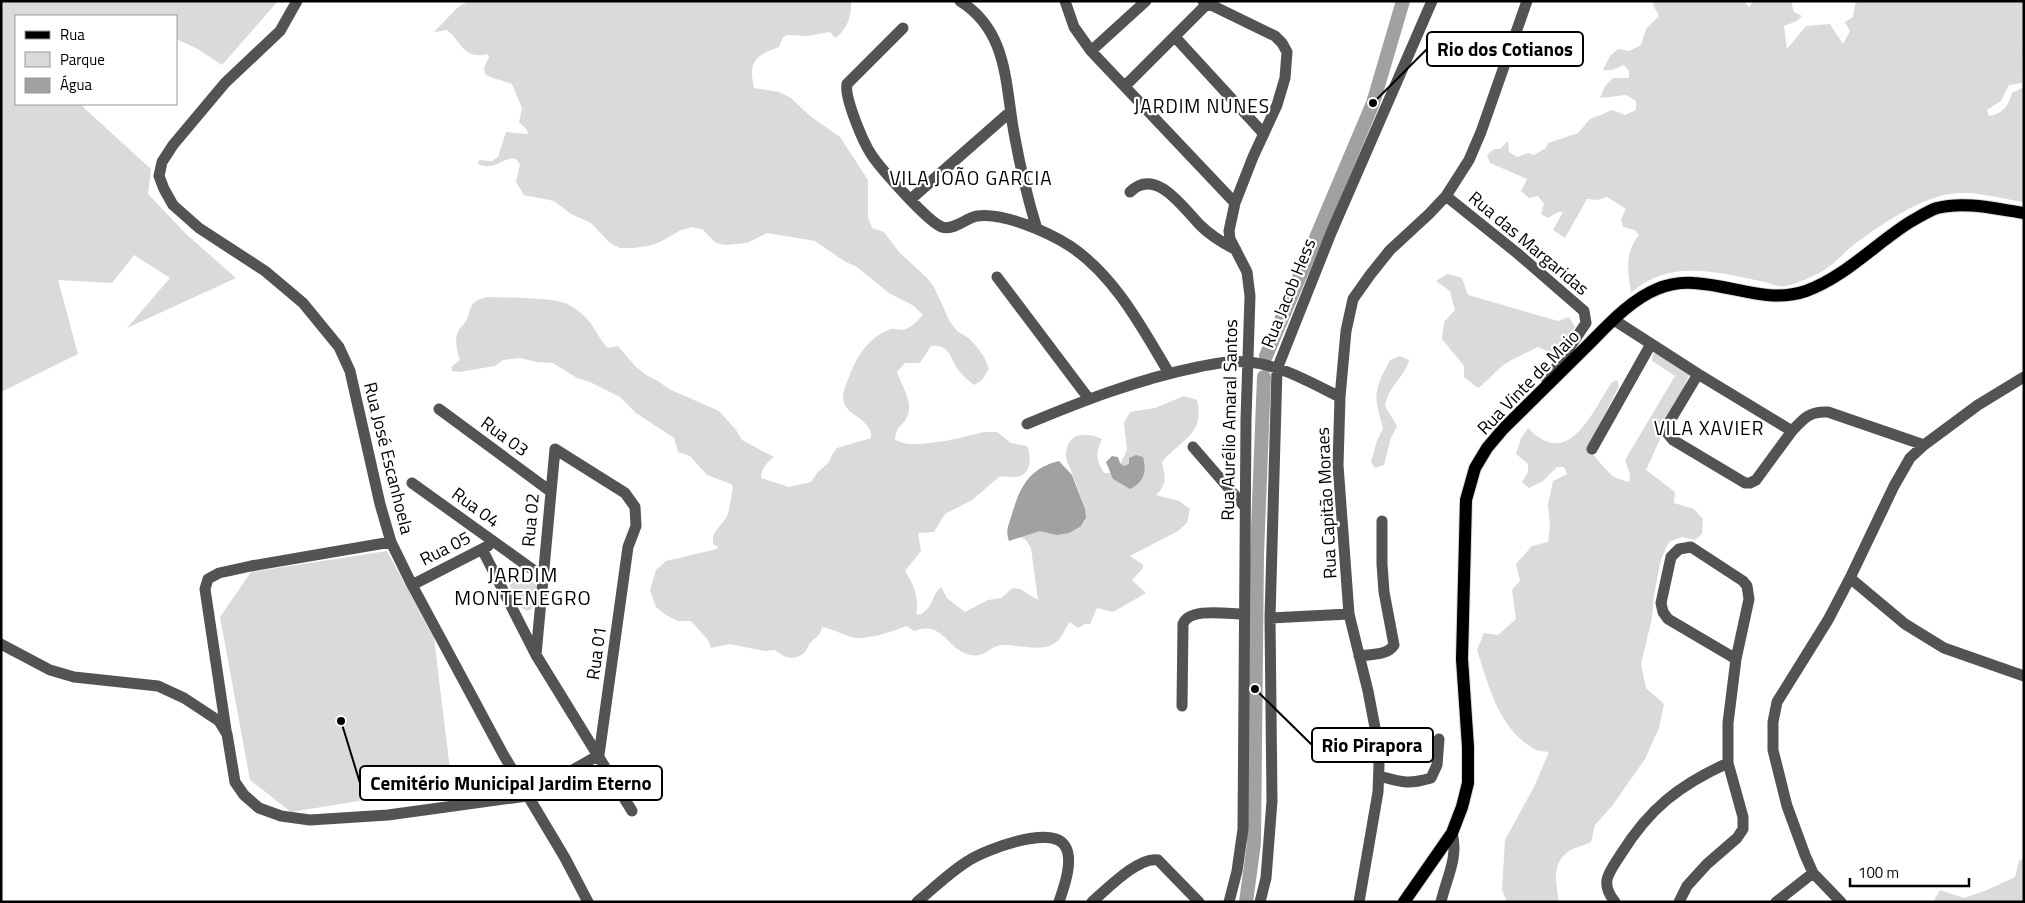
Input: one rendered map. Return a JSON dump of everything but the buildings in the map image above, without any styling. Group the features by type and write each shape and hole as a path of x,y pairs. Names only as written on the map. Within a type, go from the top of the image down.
{"main road":[{"name":"Rua Vinte de Maio","path":"1404,902 1452,833 1462,807 1468,783 1468,747 1462,659 1466,500 1475,468 1487,448 1503,428 1614,320 1656,289 1675,283 1696,283 1766,296 1805,292 1823,284 1895,232 1936,209 1954,206 1979,207 2024,213"}],"street":[{"name":"Rua José Escanhoela","path":"297,1 280,31 225,84 173,145 162,162 159,176 164,189 174,205 199,228 265,271 302,303 339,347 350,372 380,504 391,542 412,585 527,796 565,858 588,902"},
{"path":"960,1 986,25 1005,67 1010,112 1027,196 1037,229"},
{"path":"1065,1 1074,27 1091,51 1235,203"},
{"path":"1091,51 1146,1"},
{"name":"Rua Jacob Hess","path":"1260,902 1266,878 1272,801 1270,618 1276,369 1330,233 1432,1"},
{"name":"Rua Capitão Moraes","path":"1360,902 1379,776 1376,734 1349,614 1338,465 1340,397 1346,331 1353,299 1390,250 1446,196 1469,160 1481,132 1527,1"},
{"path":"1125,86 1205,3"},
{"name":"Rua Aurélio Amaral Santos","path":"1205,3 1275,36 1287,52 1285,78 1277,104 1235,203 1229,231 1230,239 1246,272 1250,296 1245,507 1243,829 1237,871 1229,902"},
{"path":"903,28 849,79 846,88 862,139 872,155 911,200 933,222 943,227 952,226 976,216 992,215 1037,229 1070,246 1096,269 1124,300 1169,373"},
{"path":"1175,36 1264,134"},
{"path":"911,200 1010,112"},
{"path":"1130,192 1136,186 1146,183 1157,185 1168,193 1212,236 1236,250"},
{"name":"Rua das Margaridas","path":"1446,196 1517,253 1584,311 1586,323 1538,394"},
{"path":"997,278 1089,399"},
{"path":"1614,320 1698,374 1792,430"},
{"path":"1592,450 1651,344"},
{"path":"1027,424 1089,399 1169,373 1225,362 1248,362 1276,369 1306,380 1340,397"},
{"path":"1698,374 1667,426 1668,433 1673,440 1744,483 1750,484 1756,480 1792,430 1805,417 1816,412 1828,412 1924,445"},
{"path":"1841,902 1814,873 1805,856 1787,806 1773,750 1773,722 1776,702 1828,620 1894,486 1910,458 1924,445 1978,405 2024,377"},
{"name":"Rua 03","path":"439,409 550,491"},
{"path":"1193,446 1245,507"},
{"name":"Rua 02","path":"536,655 550,491 556,449"},
{"name":"Rua 01","path":"556,449 625,493 635,507 636,526 628,547 599,755"},
{"name":"Rua 04","path":"412,483 543,577"},
{"path":"1359,656 1385,653 1391,650 1394,645 1382,564 1382,521"},
{"path":"391,542 251,566 219,573 208,579 205,590 227,734 235,782 244,795 259,808 281,816 310,820 388,815 527,796 599,755"},
{"name":"Rua 05","path":"412,585 495,542"},
{"path":"1679,902 1687,886 1737,838 1743,829 1743,817 1728,763 1728,723 1736,659 1749,592 1743,581 1691,547 1679,549 1670,557 1661,603 1664,612 1668,619 1736,659"},
{"path":"482,549 536,655 599,755 632,812"},
{"path":"1850,578 1905,624 1944,648 2024,676"},
{"path":"1182,706 1183,624 1185,619 1197,614 1244,614"},
{"path":"1270,618 1349,614"},
{"path":"1,644 50,670 74,676 158,686 184,698 209,714 219,721 227,734"},
{"path":"1379,776 1408,783 1431,778 1437,765 1439,739"},
{"path":"1615,902 1607,889 1607,878 1635,832 1660,804 1690,783 1728,763"},
{"path":"1441,902 1455,853 1452,833"},
{"path":"920,901 967,862 989,849 1018,841 1044,837 1058,839 1064,845 1068,855 1063,900"},
{"path":"1092,902 1132,869 1144,861 1152,859 1158,860 1199,902"},
{"path":"1776,902 1814,873"}],"green space":[{"path":"1,1 278,1 222,65 196,48 178,40 178,15 15,15 15,105 82,105 151,169 148,194 186,234 236,278 127,328 170,278 134,255 112,283 58,280 78,354 1,392"},
{"path":"469,1 851,1 851,12 848,22 843,31 835,38 830,32 807,36 788,35 783,37 779,47 759,57 755,61 752,71 754,88 779,92 791,98 810,116 840,137 868,180 868,217 872,228 884,232 899,252 926,277 934,287 950,322 958,332 969,338 977,347 989,369 982,380 974,385 959,371 949,353 942,347 937,346 931,346 920,363 905,363 897,372 907,396 909,407 906,419 898,429 895,440 907,444 920,444 946,441 984,432 997,432 1011,443 1027,446 1030,461 1027,470 1020,476 999,477 972,500 945,514 934,532 918,533 921,551 905,571 915,591 916,614 920,615 925,612 941,587 947,598 965,612 988,600 1001,598 1013,588 1020,589 1038,600 1031,548 1026,540 1011,533 1085,522 1082,502 1066,458 1069,443 1073,438 1083,435 1096,436 1102,439 1097,453 1099,464 1104,473 1116,473 1127,450 1124,423 1130,412 1155,408 1184,396 1197,400 1198,421 1190,436 1162,462 1165,476 1164,483 1156,495 1179,501 1190,509 1187,523 1178,531 1130,556 1143,565 1143,568 1132,580 1146,593 1113,612 1097,608 1090,624 1085,624 1078,628 1070,622 1060,639 1049,646 1036,648 1002,645 978,655 960,651 938,632 931,629 914,631 907,626 862,638 852,637 822,627 819,634 804,653 792,658 782,655 775,650 765,651 729,644 711,648 708,640 691,621 678,621 656,607 650,590 656,570 666,561 717,549 718,547 713,544 713,539 717,529 727,516 733,487 731,484 707,475 690,456 678,452 674,438 636,413 620,397 590,382 577,378 553,363 520,358 503,360 495,366 459,372 452,371 451,367 460,360 456,346 457,335 466,321 473,304 487,297 551,300 571,306 587,319 608,348 618,346 636,367 646,375 669,389 719,411 736,430 742,440 774,457 765,466 761,478 789,487 811,482 817,473 829,462 837,448 871,438 871,432 868,427 844,403 844,390 852,370 864,348 876,337 891,329 902,330 908,328 923,315 914,306 889,293 857,267 844,261 815,241 767,233 747,243 725,245 716,243 703,230 693,227 681,230 660,242 648,246 620,248 610,243 591,223 571,214 554,201 524,195 516,182 520,164 516,159 490,166 478,164 479,160 492,161 498,157 506,132 528,134 527,130 519,122 522,108 512,84 485,74 484,68 489,57 488,54 480,55 468,52 447,30 434,32 458,7"},
{"path":"1654,1 1744,1 1749,7 1753,1 1791,1 1794,12 1802,16 1797,21 1784,26 1787,49 1806,26 1830,24 1843,44 1850,31 1845,22 1853,17 1855,4 1858,1 2024,1 2022,83 2009,85 2001,101 1987,110 1989,116 2002,111 2009,102 2012,93 2024,87 2024,202 1967,193 1933,198 1905,211 1879,227 1821,272 1786,286 1776,286 1726,274 1693,271 1661,276 1646,282 1631,293 1628,262 1631,249 1639,235 1635,230 1623,227 1621,219 1626,209 1607,197 1598,200 1587,199 1565,238 1553,230 1563,212 1558,212 1548,218 1541,214 1544,204 1538,196 1529,198 1521,191 1527,179 1490,163 1487,155 1494,149 1500,149 1508,141 1509,152 1517,157 1528,153 1534,155 1546,148 1548,143 1578,133 1590,119 1612,110 1625,115 1636,110 1636,101 1626,95 1600,98 1605,86 1613,78 1629,78 1629,71 1624,65 1612,70 1603,70 1610,56 1618,49 1629,51 1641,45 1646,29 1659,16 1653,5"},
{"path":"1447,274 1462,278 1468,295 1558,321 1569,317 1575,327 1554,356 1548,357 1547,351 1538,347 1505,364 1478,388 1464,377 1464,366 1442,339 1444,322 1455,310 1450,291 1436,281"},
{"path":"1657,351 1690,373 1646,470 1675,492 1674,503 1694,509 1703,519 1702,534 1695,540 1682,537 1669,542 1661,559 1652,618 1641,664 1646,688 1664,704 1659,728 1645,759 1612,806 1595,825 1591,842 1574,848 1559,861 1556,874 1559,902 1507,902 1502,890 1505,840 1534,787 1549,752 1534,749 1512,730 1503,718 1491,692 1477,650 1484,633 1498,635 1516,619 1512,590 1520,581 1516,564 1532,546 1548,542 1550,525 1548,504 1553,481 1567,474 1564,467 1557,467 1543,481 1529,488 1522,482 1528,472 1528,464 1516,454 1521,438 1528,428 1543,440 1556,443 1567,440 1578,432 1612,382 1617,380 1619,386 1588,447 1612,475 1629,482 1630,475 1625,460 1675,376 1652,361 1653,354"},
{"path":"1400,356 1409,360 1407,367 1390,392 1385,406 1397,426 1391,438 1384,465 1375,468 1371,462 1383,428 1377,400 1378,386 1390,360"},
{"path":"387,551 434,638 452,786 291,812 250,780 220,617 251,572"},
{"path":"517,570 536,585 537,592 533,608 528,611 521,608 506,578 510,571"},
{"path":"2024,858 2024,902 1933,902 1940,890 1964,898 2015,877 2019,861"}],"water":[{"path":"1136,455 1143,457 1145,467 1141,480 1130,489 1113,479 1106,462 1112,456 1118,457 1120,463 1124,466 1129,464 1129,458"},
{"path":"1059,461 1072,475 1085,509 1086,518 1081,526 1069,533 1057,535 1040,531 1009,541 1007,531 1015,504 1023,487 1033,473"}],"waterway":[{"path":"1266,356 1373,103 1403,1"},
{"path":"1246,902 1254,843 1257,554 1264,377"}],"place":[{"name":"Rio dos Cotianos","path":"1373,103"},
{"name":"Rio Pirapora","path":"1255,689"},
{"name":"Cemitério Municipal Jardim Eterno","path":"341,721"}],"district":[{"name":"JARDIM NUNES","path":"1202,105"},
{"name":"VILA JOÃO GARCIA","path":"971,177"},
{"name":"VILA XAVIER","path":"1709,427"},
{"name":"JARDIM MONTENEGRO","path":"523,586"}]}
